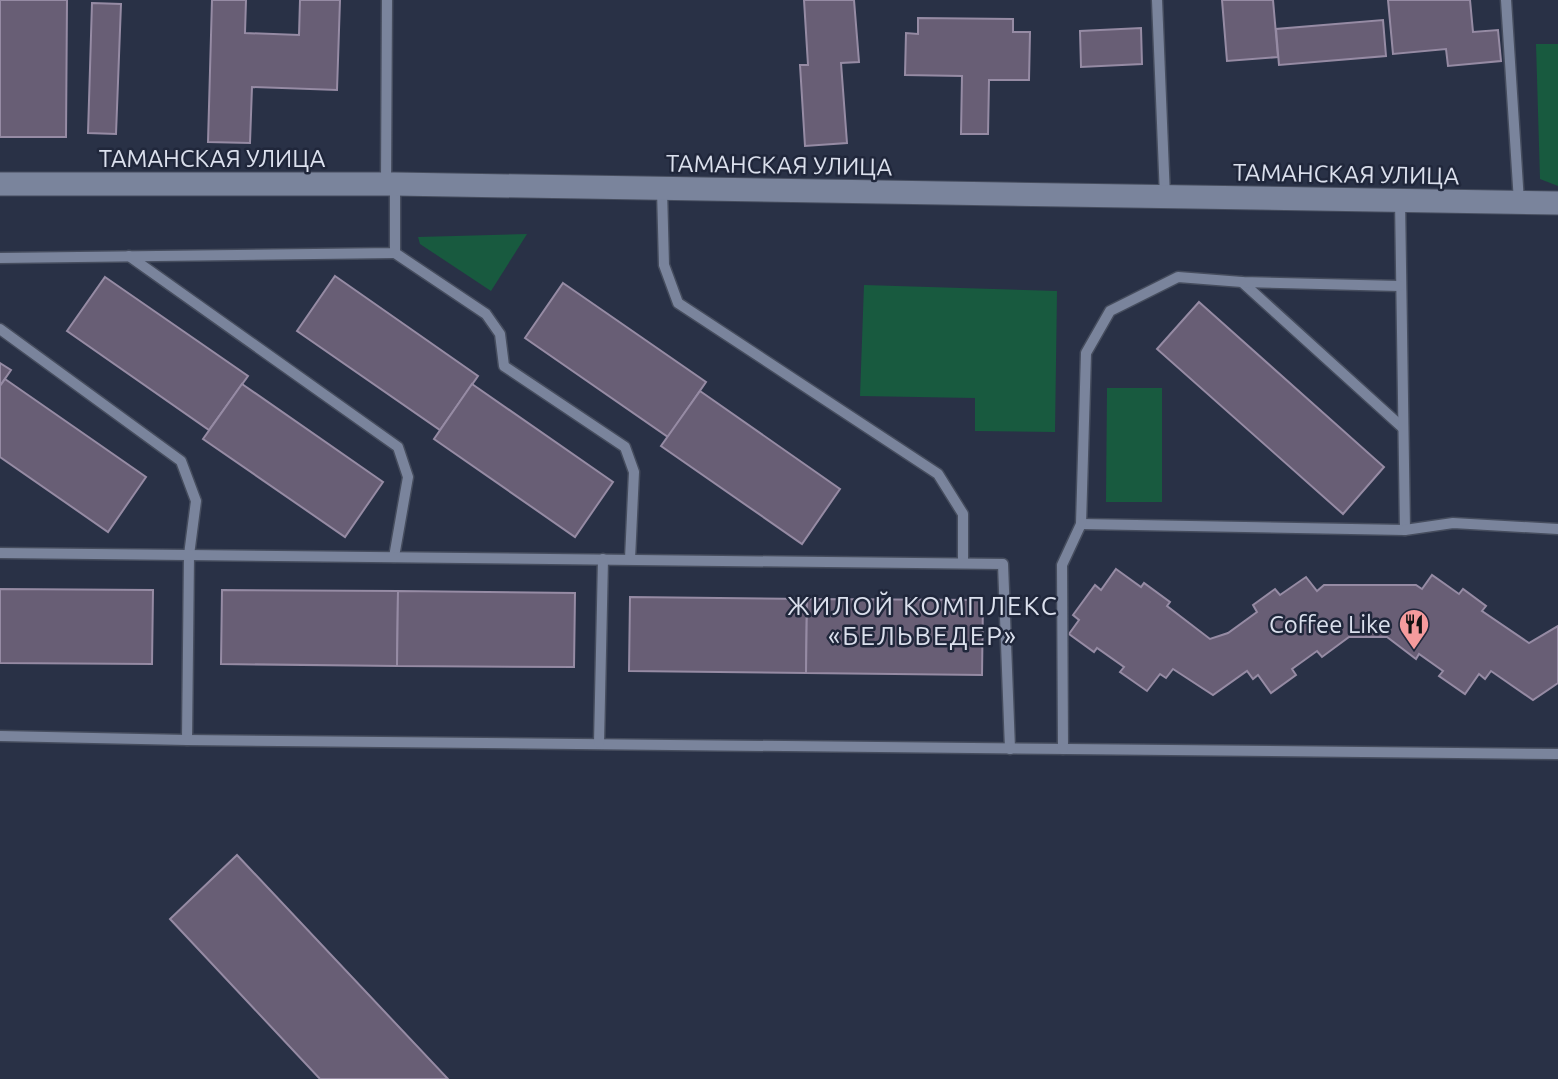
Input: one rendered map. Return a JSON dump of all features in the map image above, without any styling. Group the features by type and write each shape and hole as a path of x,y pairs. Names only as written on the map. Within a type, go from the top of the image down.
{"street":[{"name":"ТАМАНСКАЯ УЛИЦА","path":"0,184 391,184 1558,203"}],"lane":[{"path":"387,0 395,253"},
{"path":"1157,0 1165,197"},
{"path":"1506,0 1519,202"},
{"path":"662,190 664,265 678,303 937,474 963,513 963,563"},
{"path":"1400,200 1405,530"},
{"path":"0,258 395,253 486,314 500,334 504,366 625,447 634,472 630,559"},
{"path":"129,256 398,447 408,477 394,558"},
{"path":"1063,750 1062,565 1081,524 1086,353 1110,311 1178,277 1241,282 1400,286"},
{"path":"1241,282 1403,428"},
{"path":"0,329 181,461 196,501 189,555 187,740"},
{"path":"1081,524 1405,530 1453,523 1558,528"},
{"path":"0,552 1003,564 1010,749"},
{"path":"599,743 603,559"},
{"path":"0,736 1558,754"}],"green space":[{"path":"1536,44 1558,44 1558,186 1540,179"},
{"path":"527,234 491,291 420,244 418,237"},
{"path":"864,285 1057,291 1055,432 975,431 975,398 860,396"},
{"path":"1107,388 1162,388 1162,502 1106,502"}],"building":[{"path":"0,0 67,0 66,137 0,137"},
{"path":"212,0 246,0 245,33 299,35 300,0 340,0 337,90 252,87 250,143 208,142"},
{"path":"804,0 854,0 859,62 841,63 847,143 805,146 800,65 808,65"},
{"path":"1222,0 1273,0 1278,57 1227,61"},
{"path":"1388,0 1470,0 1473,32 1498,30 1501,61 1448,66 1446,49 1393,54"},
{"path":"92,3 121,4 116,134 88,133"},
{"path":"918,18 1013,19 1013,32 1030,32 1029,80 989,80 988,134 961,134 962,76 905,75 906,33 918,34"},
{"path":"1383,20 1386,56 1279,65 1276,29"},
{"path":"1141,28 1142,64 1081,67 1080,31"},
{"path":"335,276 478,376 440,430 297,331"},
{"path":"105,277 248,376 209,430 67,331"},
{"path":"563,283 706,382 668,437 525,338"},
{"path":"1199,302 1384,467 1343,514 1157,349"},
{"path":"0,363 11,370 0,386"},
{"path":"5,379 146,477 108,532 0,457 0,386"},
{"path":"242,384 383,482 345,537 203,439"},
{"path":"472,384 613,482 575,537 434,439"},
{"path":"700,391 840,489 802,544 661,446"},
{"path":"1116,569 1141,587 1144,583 1170,602 1167,606 1210,639 1228,633 1257,612 1253,605 1275,589 1280,595 1306,577 1317,591 1324,585 1416,585 1422,589 1432,575 1459,594 1463,589 1486,606 1482,611 1529,643 1558,626 1558,683 1533,700 1491,671 1485,679 1479,674 1465,694 1439,676 1443,671 1419,654 1416,659 1387,637 1349,637 1322,657 1317,651 1292,669 1296,675 1271,693 1258,675 1253,679 1247,671 1213,695 1173,669 1166,678 1160,674 1147,691 1120,672 1124,667 1097,648 1094,652 1069,634 1079,620 1073,615 1095,585 1101,590"},
{"path":"0,589 153,590 152,664 0,663"},
{"path":"222,590 398,591 397,666 221,664"},
{"path":"398,591 575,593 574,667 397,666"},
{"path":"630,597 807,599 806,673 629,671"},
{"path":"807,599 983,600 982,675 806,673"},
{"path":"237,855 448,1079 320,1079 170,919"}],"place":[{"name":"Coffee Like","path":"1414,651"}],"district":[{"name":"ЖИЛОЙ КОМПЛЕКС «БЕЛЬВЕДЕР»","path":"923,620"}]}
